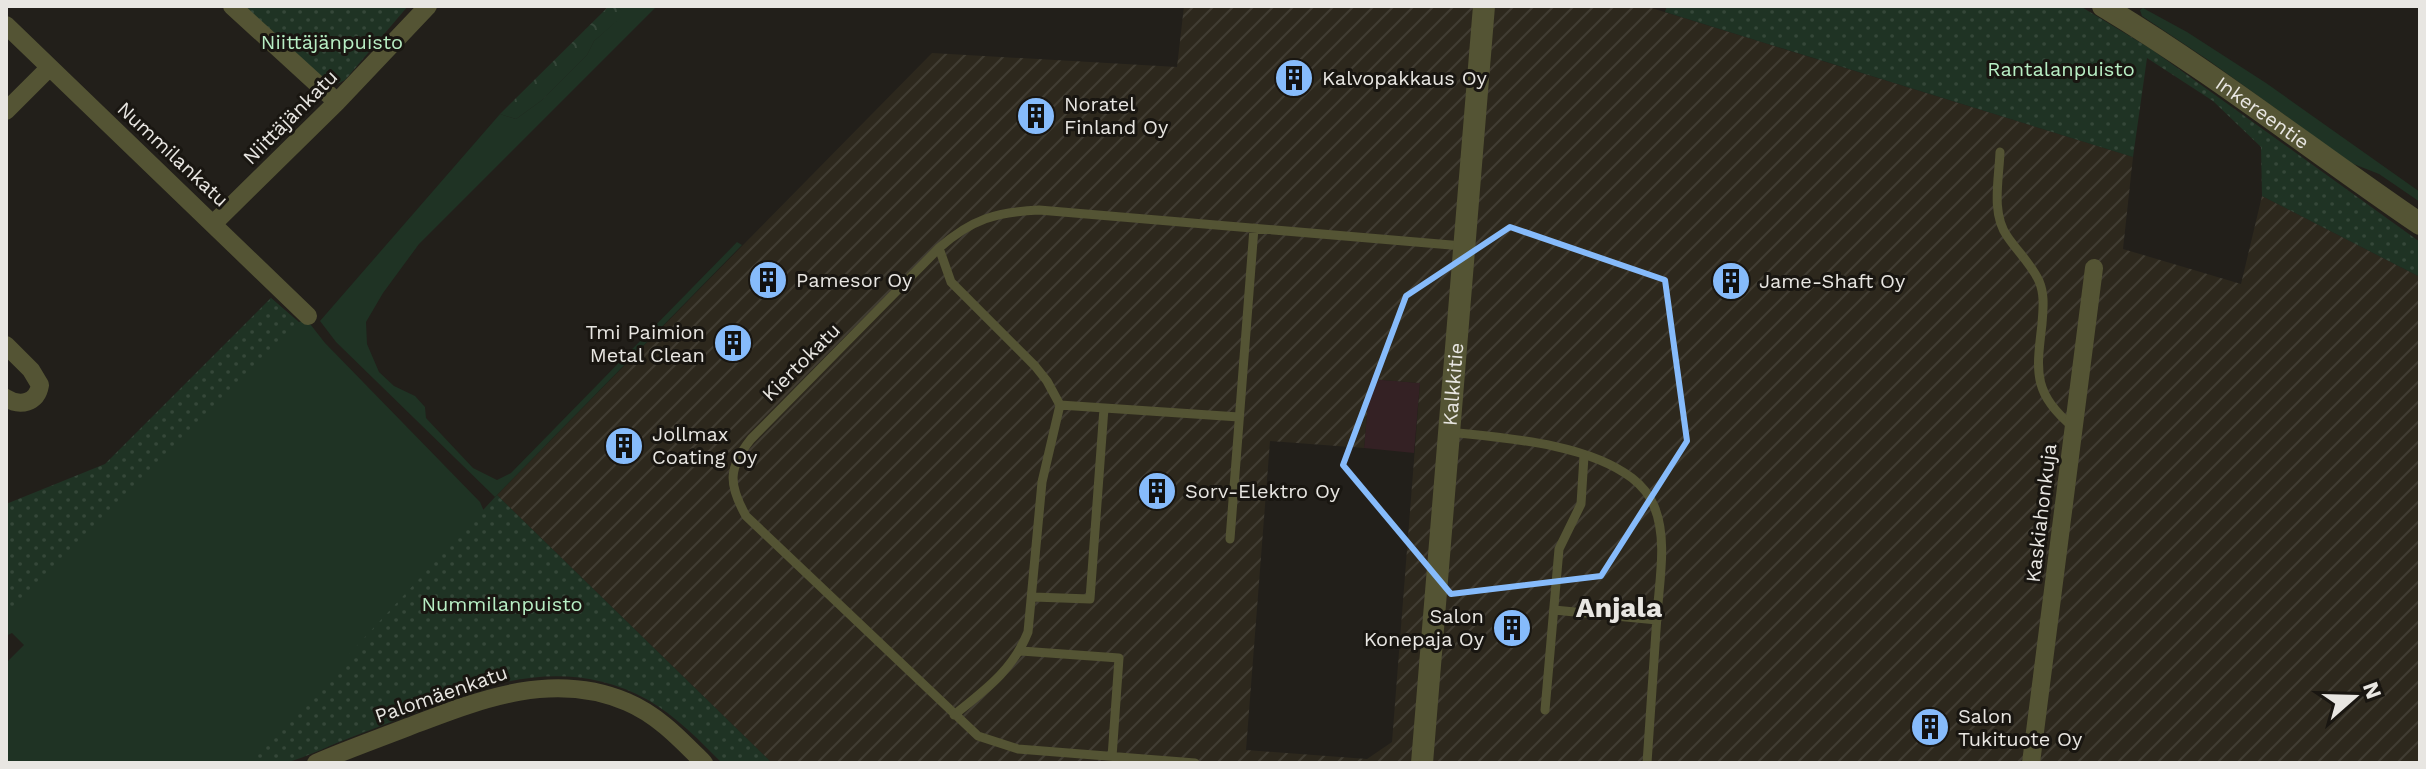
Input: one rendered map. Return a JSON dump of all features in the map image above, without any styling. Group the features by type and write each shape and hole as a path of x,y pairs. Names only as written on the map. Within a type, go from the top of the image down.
{"street":[{"path":"232,6 337,102"},
{"name":"Niittäjänkatu","path":"214,223 337,102 428,6"},
{"name":"Kalkkitie","path":"1422,763 1484,6"},
{"name":"Inkereentie","path":"2103,6 2263,111 2420,224"},
{"name":"Nummilankatu","path":"6,25 308,316"},
{"path":"6,111 49,68"},
{"name":"Kaskiahonkuja","path":"2031,763 2094,268"},
{"path":"6,345 31,370 40,385 31,401 20,403 6,398"},
{"name":"Palomäenkatu","path":"316,763 494,696 526,689 566,687 592,690 630,703 654,717 704,763"}],"lane":[{"path":"2000,152 1997,212 2005,234 2039,281 2044,303 2037,368 2043,393 2055,412 2074,428"},
{"name":"Kiertokatu","path":"1195,763 1044,752 1007,746 978,736 746,516 736,498 733,465 751,439 939,248 966,226 984,218 1029,210 1464,246"},
{"path":"1230,539 1254,228"},
{"path":"939,248 951,282 1035,366 1060,405 1042,482 1028,632 1021,651 998,680 954,715"},
{"path":"1060,405 1239,417"},
{"path":"1033,597 1090,599 1104,408"},
{"path":"1449,432 1507,438 1584,456 1632,478 1644,489 1655,507 1661,558 1647,763"},
{"path":"1545,710 1559,549 1581,504 1584,456"},
{"path":"1554,610 1657,620"},
{"path":"1021,651 1119,658 1112,757"}],"highlighted area":[{"path":"1510,227 1665,280 1687,441 1601,576 1451,594 1343,465 1406,296"}],"shaded area":[{"path":"1184,6 1645,6 2133,157 2123,249 2241,284 2262,196 2420,277 2420,763 772,763 497,495 932,53 1177,67","holes":["1370,379 1420,383 1392,742 1367,759 1246,750 1270,441 1364,448"]},
{"path":"1370,379 1420,383 1414,453 1364,448"}],"green space":[{"name":"Niittäjänpuisto","path":"243,6 408,6 345,80 335,85 326,82"},
{"path":"609,6 617,6 625,14 594,41 587,55 542,100 516,119 500,114"},
{"path":"617,6 657,6 419,244 366,322 367,344 379,372 394,386 415,396 425,407 426,418 473,468 497,480 511,473 737,242 742,245 495,497 336,342 320,321 500,114 516,119 542,100 587,55 594,41 624,14"},
{"name":"Rantalanpuisto","path":"1667,6 2080,6 2151,49 2420,242 2420,277 2262,196 2261,147 2213,101 2147,58 2133,157 1665,12"},
{"path":"2143,8 2187,32 2266,83 2420,192 2420,202 2379,174 2351,163 2142,16 2140,10"},
{"path":"271,298 299,322 307,320 325,343 480,502 487,518 522,677 483,687 284,763 6,763 6,663 24,645 12,633 6,636 6,573"},
{"path":"271,298 299,323 6,617 6,504 105,464"},
{"name":"Nummilanpuisto","path":"497,495 772,763 722,763 658,706 611,684 574,677 538,677 465,693 284,763 248,763"}],"place":[{"name":"Kalvopakkaus Oy","path":"1294,78"},
{"name":"Noratel Finland Oy","path":"1036,116"},
{"name":"Pamesor Oy","path":"768,280"},
{"name":"Jame-Shaft Oy","path":"1731,281"},
{"name":"Tmi Paimion Metal Clean","path":"733,343"},
{"name":"Jollmax Coating Oy","path":"624,446"},
{"name":"Sorv-Elektro Oy","path":"1157,491"},
{"name":"Salon Konepaja Oy","path":"1512,628"},
{"name":"Salon Tukituote Oy","path":"1930,727"}],"district":[{"name":"Anjala","path":"1619,607"}]}
